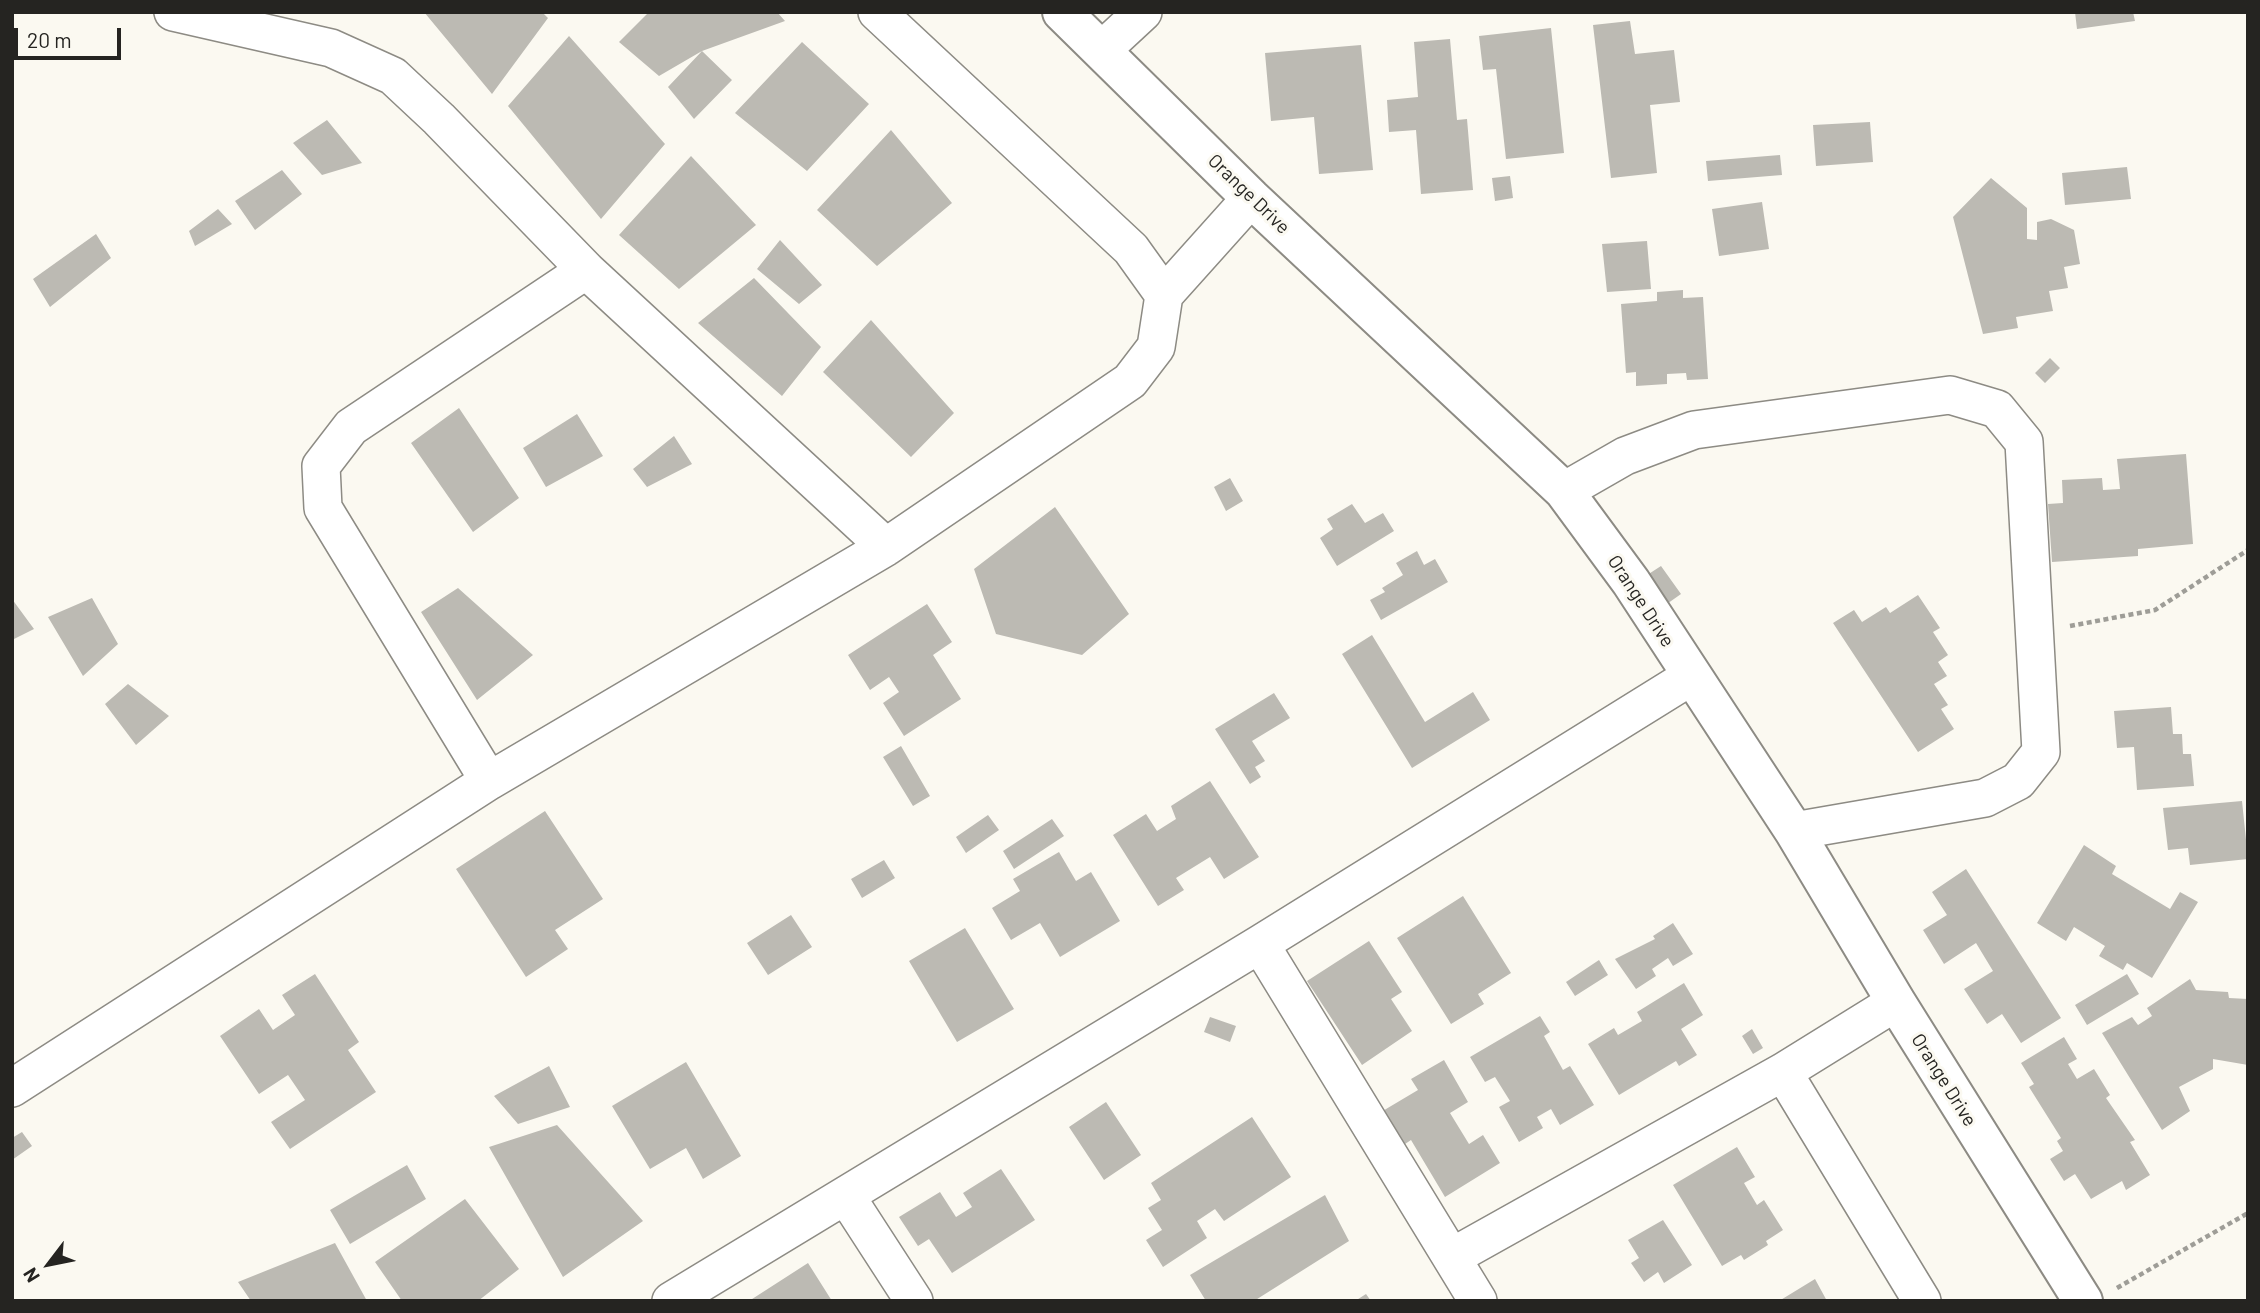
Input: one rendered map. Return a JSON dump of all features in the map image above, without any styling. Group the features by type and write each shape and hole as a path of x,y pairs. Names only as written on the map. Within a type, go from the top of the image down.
{"street":[{"path":"173,12 331,48 393,76 439,119 586,270 886,547"},
{"path":"877,12 1130,249 1164,295"},
{"name":"Orange Drive","path":"1062,12 1251,198 1564,491 1631,582 1690,677 1794,831 1896,1002 2095,1297"},
{"path":"1102,50 1143,12"},
{"path":"12,1088 489,781 886,547 1130,381 1156,347 1164,295 1251,198"},
{"path":"489,781 323,508 321,466 351,427 586,270"},
{"path":"1564,491 1625,456 1694,430 1950,395 1997,409 2024,442 2041,752 2018,781 1985,798 1794,831"},
{"path":"671,1301 1260,944 1690,677"},
{"path":"1260,944 1478,1301"},
{"path":"1452,1257 1783,1072 1896,1002"},
{"path":"1783,1072 1922,1301"},
{"path":"846,1196 914,1301"}],"path":[{"path":"2035,632 2155,610 2248,550"},
{"path":"2095,1297 2248,1213"}],"building":[{"path":"424,12 542,12 548,18 492,94"},
{"path":"649,12 777,12 785,21 702,51 659,76 619,42"},
{"path":"2075,12 2133,12 2135,21 2077,29"},
{"path":"1630,21 1635,54 1674,50 1680,102 1650,105 1657,173 1611,178 1593,25"},
{"path":"1551,28 1564,153 1506,159 1496,69 1483,70 1479,36"},
{"path":"569,36 665,144 601,219 508,106"},
{"path":"1450,39 1457,120 1467,119 1473,190 1421,194 1416,130 1389,132 1387,100 1418,97 1414,42"},
{"path":"802,42 869,104 807,171 735,113"},
{"path":"1361,45 1373,170 1319,174 1314,117 1271,121 1265,53"},
{"path":"702,51 732,80 694,119 668,87"},
{"path":"327,120 362,163 322,175 293,143"},
{"path":"1870,122 1873,162 1816,166 1813,125"},
{"path":"891,130 952,203 877,266 817,210"},
{"path":"1780,155 1782,175 1708,181 1706,161"},
{"path":"691,156 756,225 679,289 619,235"},
{"path":"2127,167 2131,199 2065,205 2062,173"},
{"path":"282,170 302,194 255,230 235,201"},
{"path":"1510,176 1513,198 1495,201 1492,178"},
{"path":"1991,178 2027,208 2027,239 2037,240 2037,222 2051,219 2074,230 2080,264 2064,267 2068,288 2049,291 2053,311 2016,317 2018,328 1983,334 1953,217"},
{"path":"1762,202 1769,249 1719,256 1712,209"},
{"path":"218,209 232,224 195,246 189,231"},
{"path":"96,234 111,258 50,307 33,279"},
{"path":"780,240 822,285 799,304 757,269"},
{"path":"1647,241 1651,289 1607,292 1602,244"},
{"path":"754,278 821,347 782,396 698,323"},
{"path":"1683,290 1683,298 1703,297 1708,379 1687,380 1686,373 1667,374 1667,384 1636,386 1636,372 1626,373 1621,304 1657,301 1657,292"},
{"path":"871,320 954,413 911,457 823,372"},
{"path":"2050,358 2060,368 2045,383 2035,373"},
{"path":"459,408 519,498 473,532 411,443"},
{"path":"577,414 603,456 546,487 523,448"},
{"path":"674,436 692,464 647,487 633,469"},
{"path":"2186,454 2193,544 2138,549 2138,556 2052,562 2048,504 2063,503 2062,480 2102,478 2103,490 2120,489 2117,459"},
{"path":"1230,478 1243,501 1226,511 1214,487"},
{"path":"1352,504 1365,523 1383,513 1394,531 1337,566 1320,538 1333,529 1327,519"},
{"path":"1055,507 1129,614 1082,655 996,634 974,569"},
{"path":"1417,551 1424,565 1435,559 1448,582 1381,620 1370,600 1385,592 1382,588 1403,575 1396,563"},
{"path":"1661,566 1681,594 1664,606 1644,577"},
{"path":"458,588 533,655 477,700 421,612"},
{"path":"1918,595 1940,628 1933,632 1948,655 1938,662 1947,676 1934,684 1948,705 1941,709 1954,729 1918,752 1833,623 1854,610 1862,622 1886,607 1890,613"},
{"path":"92,598 118,644 83,676 48,617"},
{"path":"12,599 34,629 12,640"},
{"path":"927,604 952,642 933,655 961,699 904,736 883,703 899,692 889,677 870,690 848,655"},
{"path":"1372,635 1425,722 1473,692 1490,720 1412,768 1342,654"},
{"path":"128,684 169,716 136,745 105,704"},
{"path":"1274,693 1290,718 1252,741 1265,761 1255,767 1261,777 1250,784 1215,729"},
{"path":"2171,707 2173,734 2182,734 2183,754 2191,754 2194,786 2137,790 2134,747 2117,748 2114,711"},
{"path":"901,746 930,796 913,806 883,757"},
{"path":"1210,781 1259,857 1224,879 1210,857 1176,878 1184,890 1158,906 1113,835 1146,814 1157,831 1176,819 1171,806"},
{"path":"2242,801 2248,859 2190,865 2188,848 2168,850 2163,808"},
{"path":"545,811 603,899 555,930 568,949 526,977 456,869"},
{"path":"988,815 999,830 966,853 956,837"},
{"path":"1052,819 1064,836 1014,869 1003,851"},
{"path":"2084,845 2116,866 2112,874 2170,909 2180,892 2198,902 2152,978 2127,963 2123,970 2099,956 2105,946 2074,927 2066,941 2037,923"},
{"path":"1059,852 1076,881 1091,872 1120,921 1060,957 1040,923 1011,940 992,908 1020,891 1013,879"},
{"path":"884,860 895,878 862,898 851,879"},
{"path":"1966,869 2061,1018 2021,1043 2002,1014 1987,1024 1964,989 1993,971 1976,943 1944,964 1923,930 1947,915 1932,892"},
{"path":"1463,896 1511,973 1478,994 1484,1004 1451,1024 1397,938"},
{"path":"791,915 812,947 768,975 747,943"},
{"path":"1673,923 1693,954 1673,966 1668,958 1652,969 1656,976 1636,989 1615,959 1655,939 1653,936"},
{"path":"965,928 1014,1009 957,1042 909,961"},
{"path":"1369,941 1402,992 1391,999 1412,1031 1362,1065 1307,981"},
{"path":"1599,960 1608,975 1575,996 1566,982"},
{"path":"315,974 359,1042 348,1050 376,1092 290,1149 271,1122 305,1100 288,1075 259,1094 220,1036 259,1009 273,1030 295,1015 282,995"},
{"path":"2127,974 2139,994 2087,1025 2075,1005"},
{"path":"2190,979 2196,990 2228,992 2229,998 2248,999 2248,1065 2213,1059 2213,1069 2179,1087 2190,1111 2162,1130 2102,1033 2132,1017 2138,1025 2152,1016 2147,1008"},
{"path":"1684,983 1703,1015 1681,1029 1697,1055 1679,1066 1676,1061 1619,1095 1588,1044 1614,1028 1618,1035 1642,1021 1637,1012"},
{"path":"1540,1016 1550,1032 1544,1036 1563,1070 1570,1066 1594,1105 1560,1125 1551,1109 1537,1117 1543,1128 1519,1142 1499,1107 1510,1101 1495,1077 1485,1082 1470,1057"},
{"path":"1210,1017 1236,1026 1230,1042 1204,1032"},
{"path":"1752,1029 1763,1048 1753,1054 1742,1036"},
{"path":"2064,1037 2077,1059 2068,1064 2077,1079 2094,1069 2110,1095 2106,1098 2135,1140 2130,1142 2150,1175 2126,1190 2122,1181 2091,1199 2075,1174 2064,1181 2050,1159 2063,1151 2057,1141 2061,1138 2029,1087 2034,1084 2021,1063"},
{"path":"1444,1060 1468,1102 1450,1113 1469,1144 1483,1135 1500,1163 1445,1197 1411,1140 1402,1146 1381,1112 1418,1090 1411,1079"},
{"path":"686,1062 741,1156 703,1179 686,1148 650,1169 612,1106"},
{"path":"549,1066 570,1107 518,1124 494,1096"},
{"path":"1106,1102 1141,1155 1104,1180 1069,1127"},
{"path":"1252,1117 1291,1177 1224,1221 1215,1209 1197,1221 1207,1238 1163,1267 1146,1240 1162,1230 1148,1208 1161,1200 1151,1183"},
{"path":"557,1125 643,1221 563,1277 489,1147"},
{"path":"22,1132 32,1146 12,1160 12,1138"},
{"path":"1737,1147 1755,1177 1744,1183 1757,1205 1764,1200 1783,1230 1766,1241 1768,1245 1744,1260 1741,1255 1722,1266 1673,1185"},
{"path":"407,1165 426,1199 350,1244 330,1210"},
{"path":"1001,1169 1035,1220 952,1273 929,1239 918,1246 899,1217 940,1192 956,1217 972,1207 963,1193"},
{"path":"1325,1195 1349,1241 1254,1301 1206,1301 1190,1275"},
{"path":"465,1199 519,1269 478,1301 402,1301 375,1262"},
{"path":"1663,1220 1692,1265 1664,1283 1658,1272 1644,1282 1631,1263 1639,1258 1628,1240"},
{"path":"335,1243 367,1301 251,1301 238,1282"},
{"path":"808,1263 832,1301 749,1301"},
{"path":"1815,1279 1827,1301 1779,1301"},
{"path":"1366,1294 1371,1301 1355,1301"}]}
